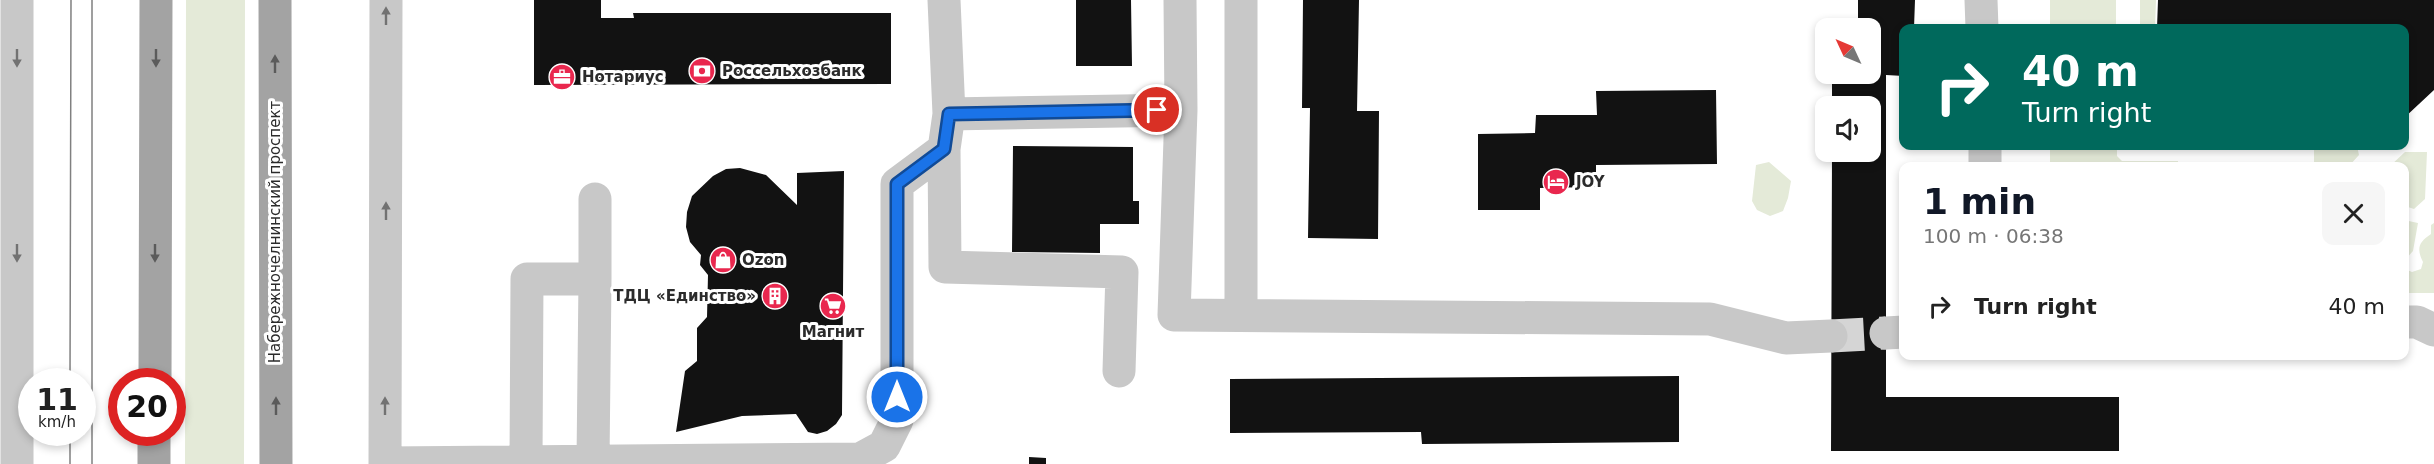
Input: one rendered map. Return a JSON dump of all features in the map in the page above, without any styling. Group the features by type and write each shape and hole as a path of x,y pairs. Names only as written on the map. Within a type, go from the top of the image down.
{"main road":[{"path":"154,368 156,0"},
{"name":"Набережночелнинский проспект","path":"275,0 276,464"},
{"path":"154,446 154,464"}],"street":[{"path":"17,0 8,94 17,464"},
{"path":"386,0 385,463 860,459 884,446 897,420 897,184 944,149"},
{"path":"944,0 949,114 944,149 945,267 1122,272 1119,371"},
{"path":"1180,0 1181,110 1174,315 1710,319 1786,338 1831,336"},
{"path":"1241,0 1241,315"},
{"path":"1981,0 1982,24"},
{"path":"949,114 1181,110"},
{"path":"593,461 596,199"},
{"path":"525,462 527,279 595,279"},
{"path":"2409,322 2417,322 2434,330"}],"green space":[{"path":"186,0 245,0 244,464 185,464"},
{"path":"2050,0 2116,0 2116,24 2050,24"},
{"path":"2140,0 2156,0 2155,24 2140,24"},
{"path":"2050,150 2117,150 2117,156 2122,161 2178,161 2178,162 2050,162"},
{"path":"2314,150 2358,150 2359,155 2353,162 2314,162"},
{"path":"2405,152 2427,152 2425,199 2414,209 2409,207 2409,162 2394,162"},
{"path":"1769,162 1791,181 1783,211 1770,216 1757,210 1752,201 1756,165"},
{"path":"2409,221 2418,223 2413,251 2409,256"},
{"path":"2434,223 2434,293 2409,293 2409,271 2421,269 2423,262 2419,249 2431,234 2431,225"}],"building":[{"path":"534,0 601,0 601,18 634,18 633,13 891,13 891,84 534,85"},
{"path":"1076,0 1131,0 1132,66 1076,66"},
{"path":"1303,0 1359,0 1357,111 1379,111 1378,239 1308,238 1310,108 1302,108"},
{"path":"1858,0 1915,0 1914,24 1899,24 1899,76 1886,75 1886,397 2119,397 2119,451 1831,451 1832,162 1881,162 1881,96 1832,96 1832,84 1881,84 1881,18 1858,18"},
{"path":"2158,0 2434,0 2434,90 2409,113 2409,24 2157,24"},
{"path":"1716,90 1717,164 1596,165 1596,187 1540,188 1540,210 1478,210 1478,134 1535,133 1536,115 1597,115 1596,91"},
{"path":"1013,146 1133,147 1133,201 1139,201 1139,224 1100,224 1100,253 1012,252"},
{"name":"ТДЦ «Единство»","path":"740,168 766,175 797,205 797,173 844,171 842,415 827,431 817,434 808,432 796,414 742,416 676,432 685,371 697,361 697,328 707,317 708,275 700,265 701,255 690,242 686,227 687,212 692,196 713,176 726,169"},
{"path":"1679,376 1679,442 1422,444 1421,432 1230,433 1230,379"},
{"path":"1029,457 1046,458 1046,464 1029,464"}],"tunnel":[{"path":"1831,336 1886,333"}],"tram line":[{"path":"70,368 71,0"},
{"path":"92,0 92,464"},
{"path":"70,446 70,464"}],"place":[{"name":"Россельхозбанк","path":"702,71"},
{"name":"Нотариус","path":"562,77"},
{"name":"JOY","path":"1556,182"},
{"name":"Ozon","path":"723,260"},
{"name":"ТДЦ «Единство»","path":"775,296"},
{"name":"Магнит","path":"833,306"}],"route":[{"path":"897,397 897,184 944,149 949,114 1157,110"}]}
